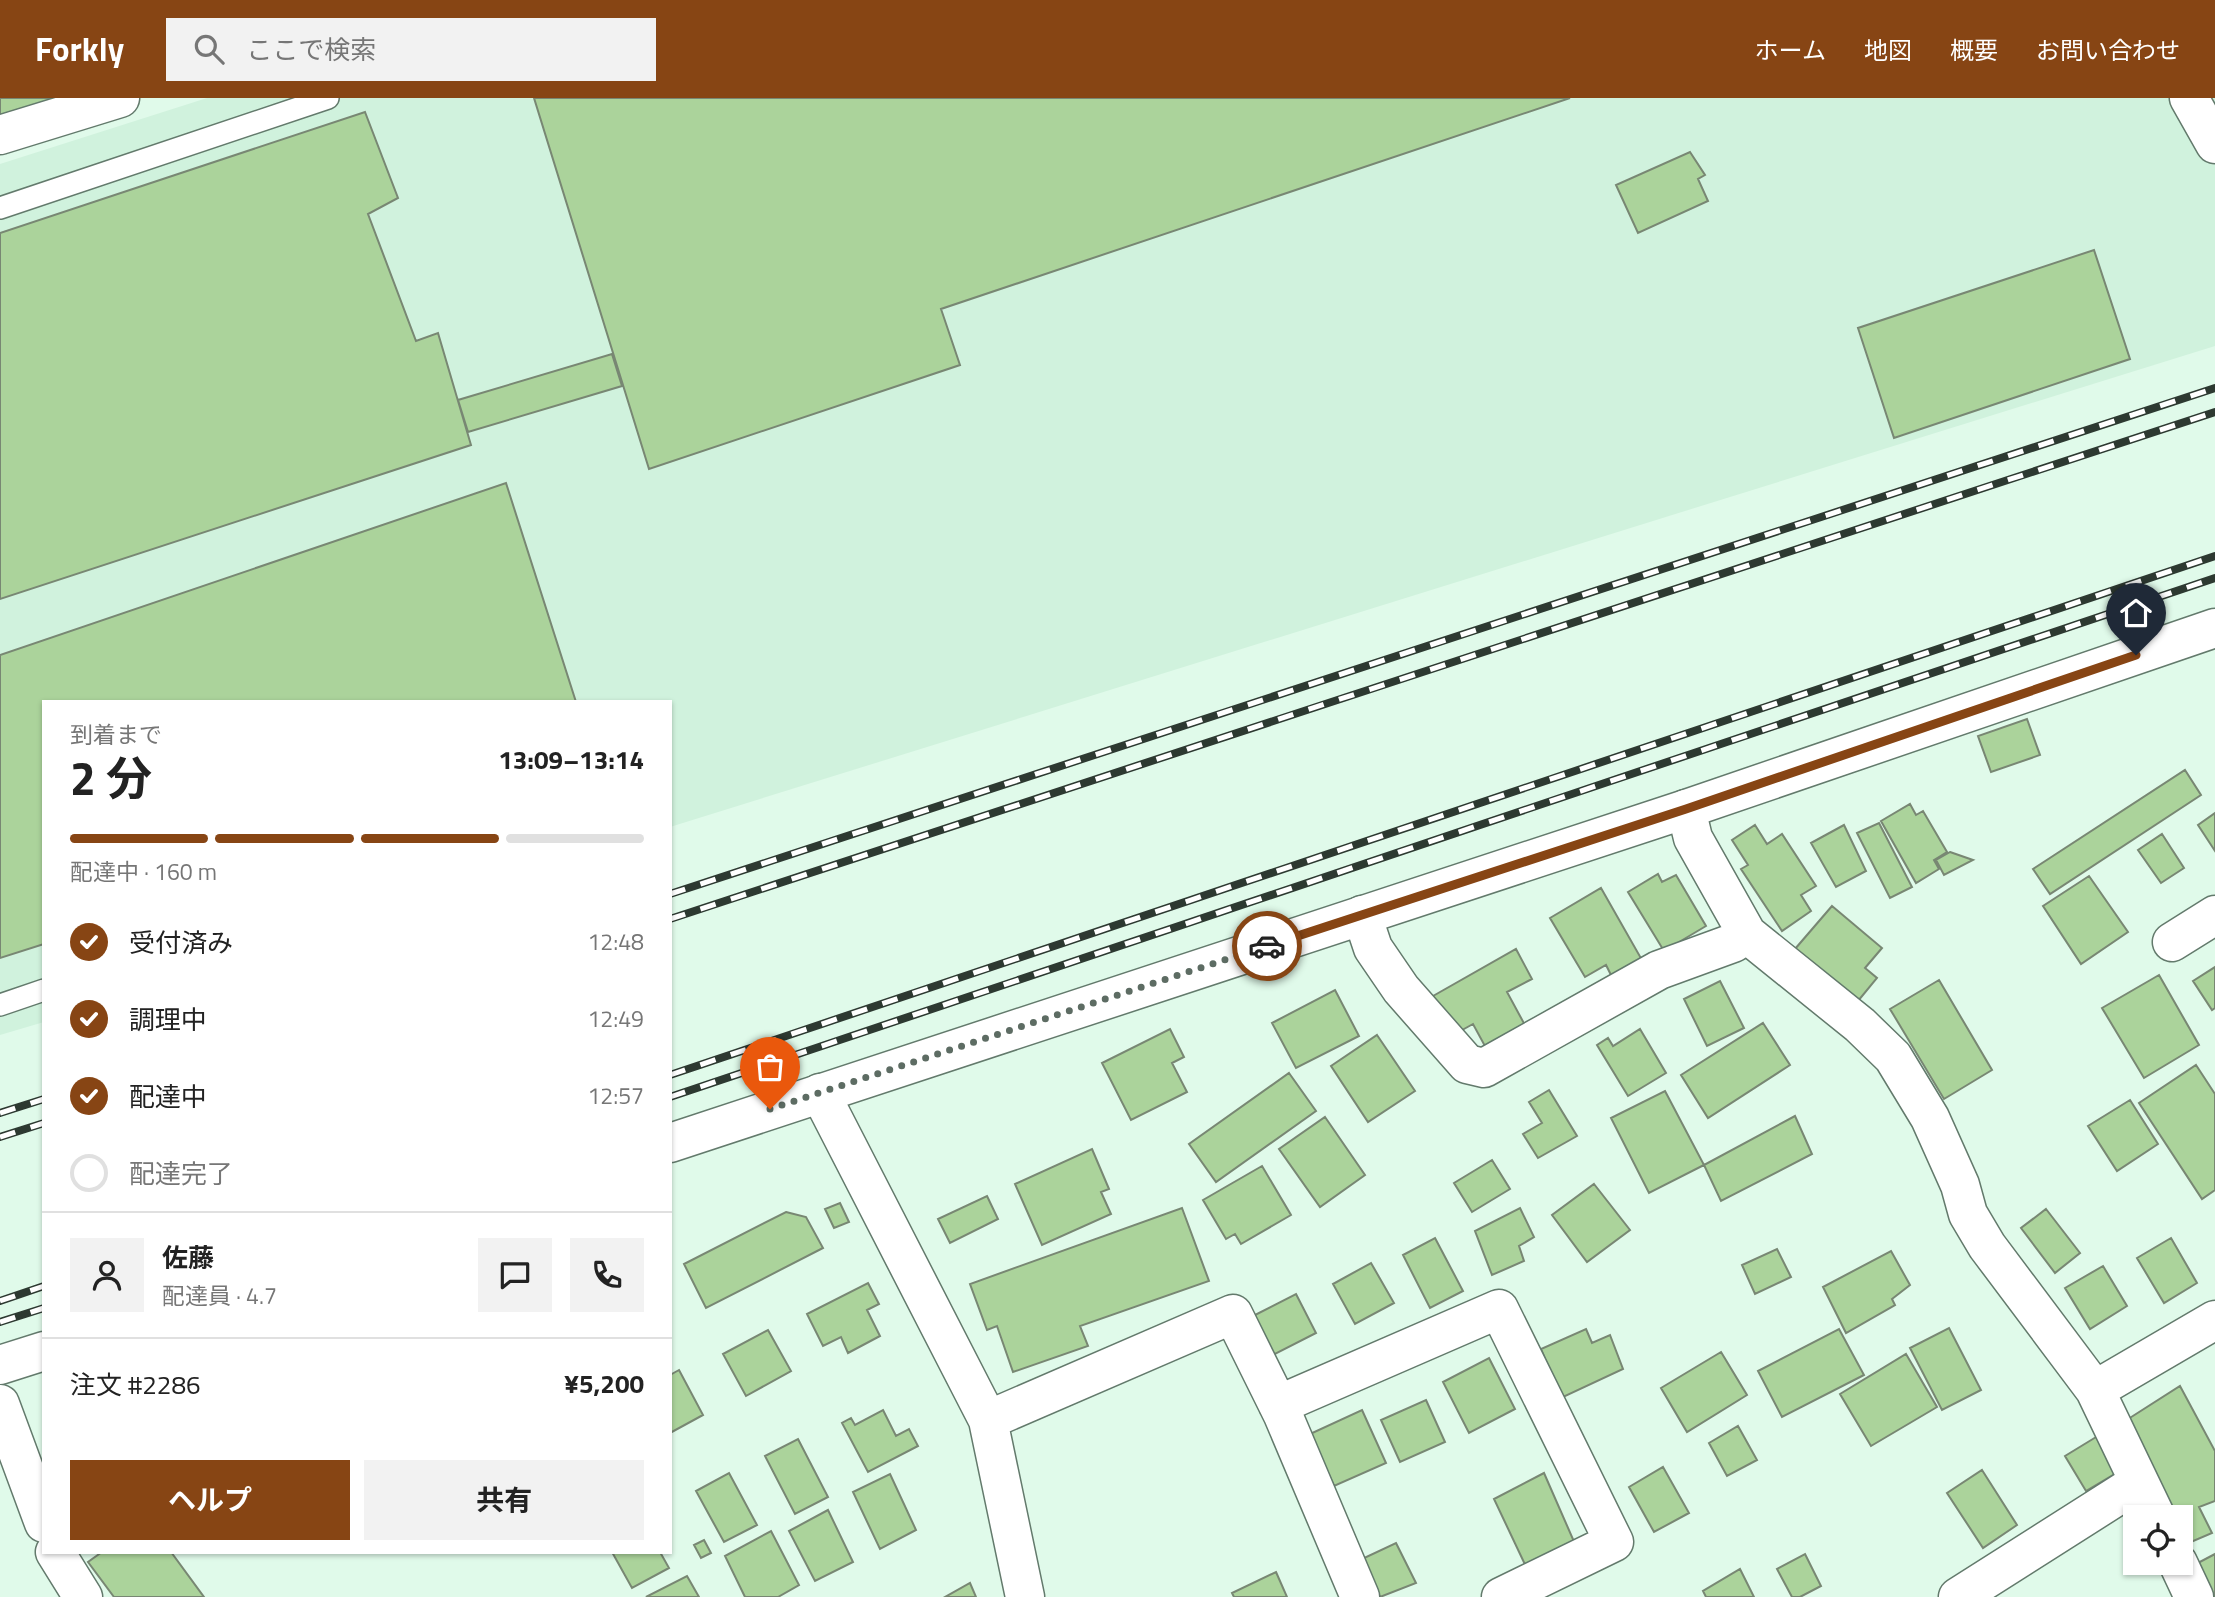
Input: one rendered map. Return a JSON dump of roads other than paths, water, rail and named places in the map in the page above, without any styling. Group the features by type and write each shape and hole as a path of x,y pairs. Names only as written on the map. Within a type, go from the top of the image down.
{"street":[{"path":"0,135 120,98"},
{"path":"2189,98 2215,144"},
{"path":"672,1142 1686,809 2215,628"},
{"path":"1686,809 1693,838 1747,934 1860,1025 1893,1057 1930,1118 1959,1185 1968,1214 2095,1390 2150,1505"},
{"path":"1362,915 1373,948 1401,989 1466,1064 1484,1068 1659,970 1733,943 1747,934"},
{"path":"2172,942 2215,915"},
{"path":"821,1093 988,1420 1025,1597"},
{"path":"1278,1405 1499,1309 1614,1542 1501,1597"},
{"path":"988,1420 1233,1314 1278,1405 1360,1597"},
{"path":"2095,1390 2215,1320"},
{"path":"0,1365 42,1351"},
{"path":"0,1404 42,1518"},
{"path":"1958,1597 2139,1482"},
{"path":"56,1554 83,1597"},
{"path":"2184,1575 2194,1597"}],"lane":[{"path":"0,208 328,98"},
{"path":"0,1005 42,991"}],"railway":[{"path":"672,893 2215,388"},
{"path":"672,918 2215,412"},
{"path":"672,1074 2215,556"},
{"path":"672,1096 2215,578"},
{"path":"0,1113 42,1100"},
{"path":"0,1137 42,1124"},
{"path":"0,1301 42,1287"},
{"path":"0,1322 42,1309"}]}
